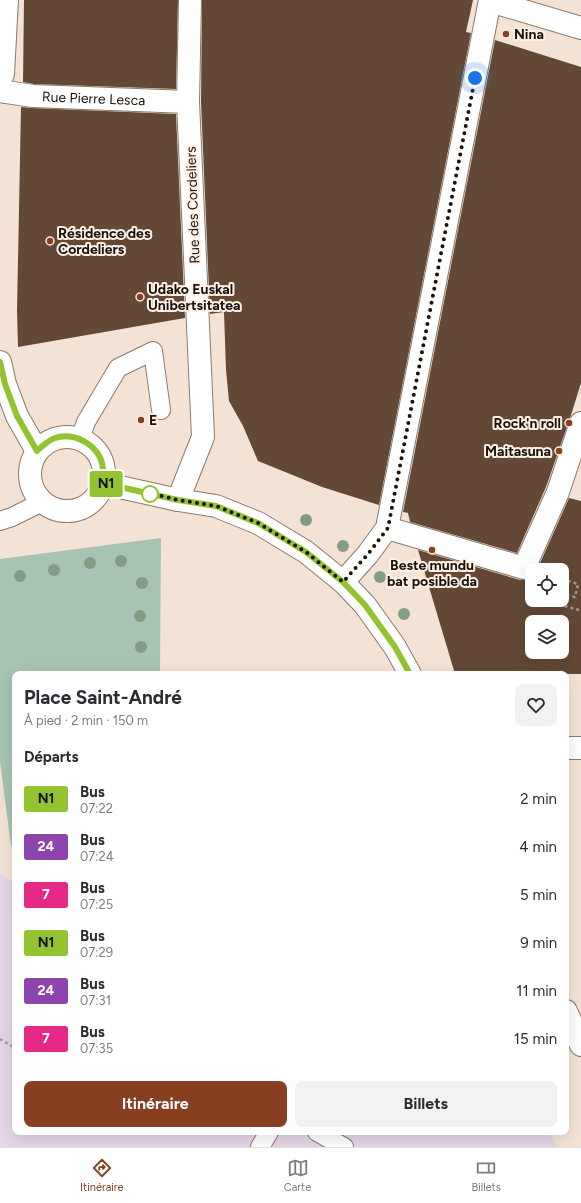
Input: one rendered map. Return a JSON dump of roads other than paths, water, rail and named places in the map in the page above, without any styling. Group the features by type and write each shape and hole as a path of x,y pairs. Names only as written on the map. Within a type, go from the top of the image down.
{"street":[{"path":"0,75 3,74 7,0"},
{"name":"Rue des Cordeliers","path":"178,500 203,437 188,102 190,0"},
{"path":"343,582 368,554 388,528 490,0 581,28"},
{"name":"Rue Pierre Lesca","path":"0,91 34,96 188,102"},
{"path":"0,362 5,384 17,416 37,451"},
{"path":"388,528 524,568 558,492 581,423"},
{"path":"68,436 80,439 91,446 99,456 104,469 102,483 98,494 89,504 78,509 65,511 53,508 42,502 33,490 29,477 31,463 37,451 46,443 56,438 68,436"},
{"path":"102,483 178,500 216,506 258,523 306,552 343,582 365,605 395,647 408,671"},
{"path":"569,748 581,748"},
{"path":"569,1018 581,1045"}],"lane":[{"path":"80,439 86,422 118,368 153,351 161,410"},
{"path":"0,521 12,518 42,502"},
{"path":"260,1147 267,1135"},
{"path":"322,1135 344,1147"}],"place":[{"name":"Nina","path":"506,34"},
{"name":"Résidence des Cordeliers","path":"50,241"},
{"name":"Udako Euskal Unibertsitatea","path":"140,297"},
{"name":"E","path":"141,420"},
{"name":"Rock'n roll","path":"569,423"},
{"name":"Maitasuna","path":"559,451"},
{"name":"Beste mundu bat posible da","path":"432,550"}]}
